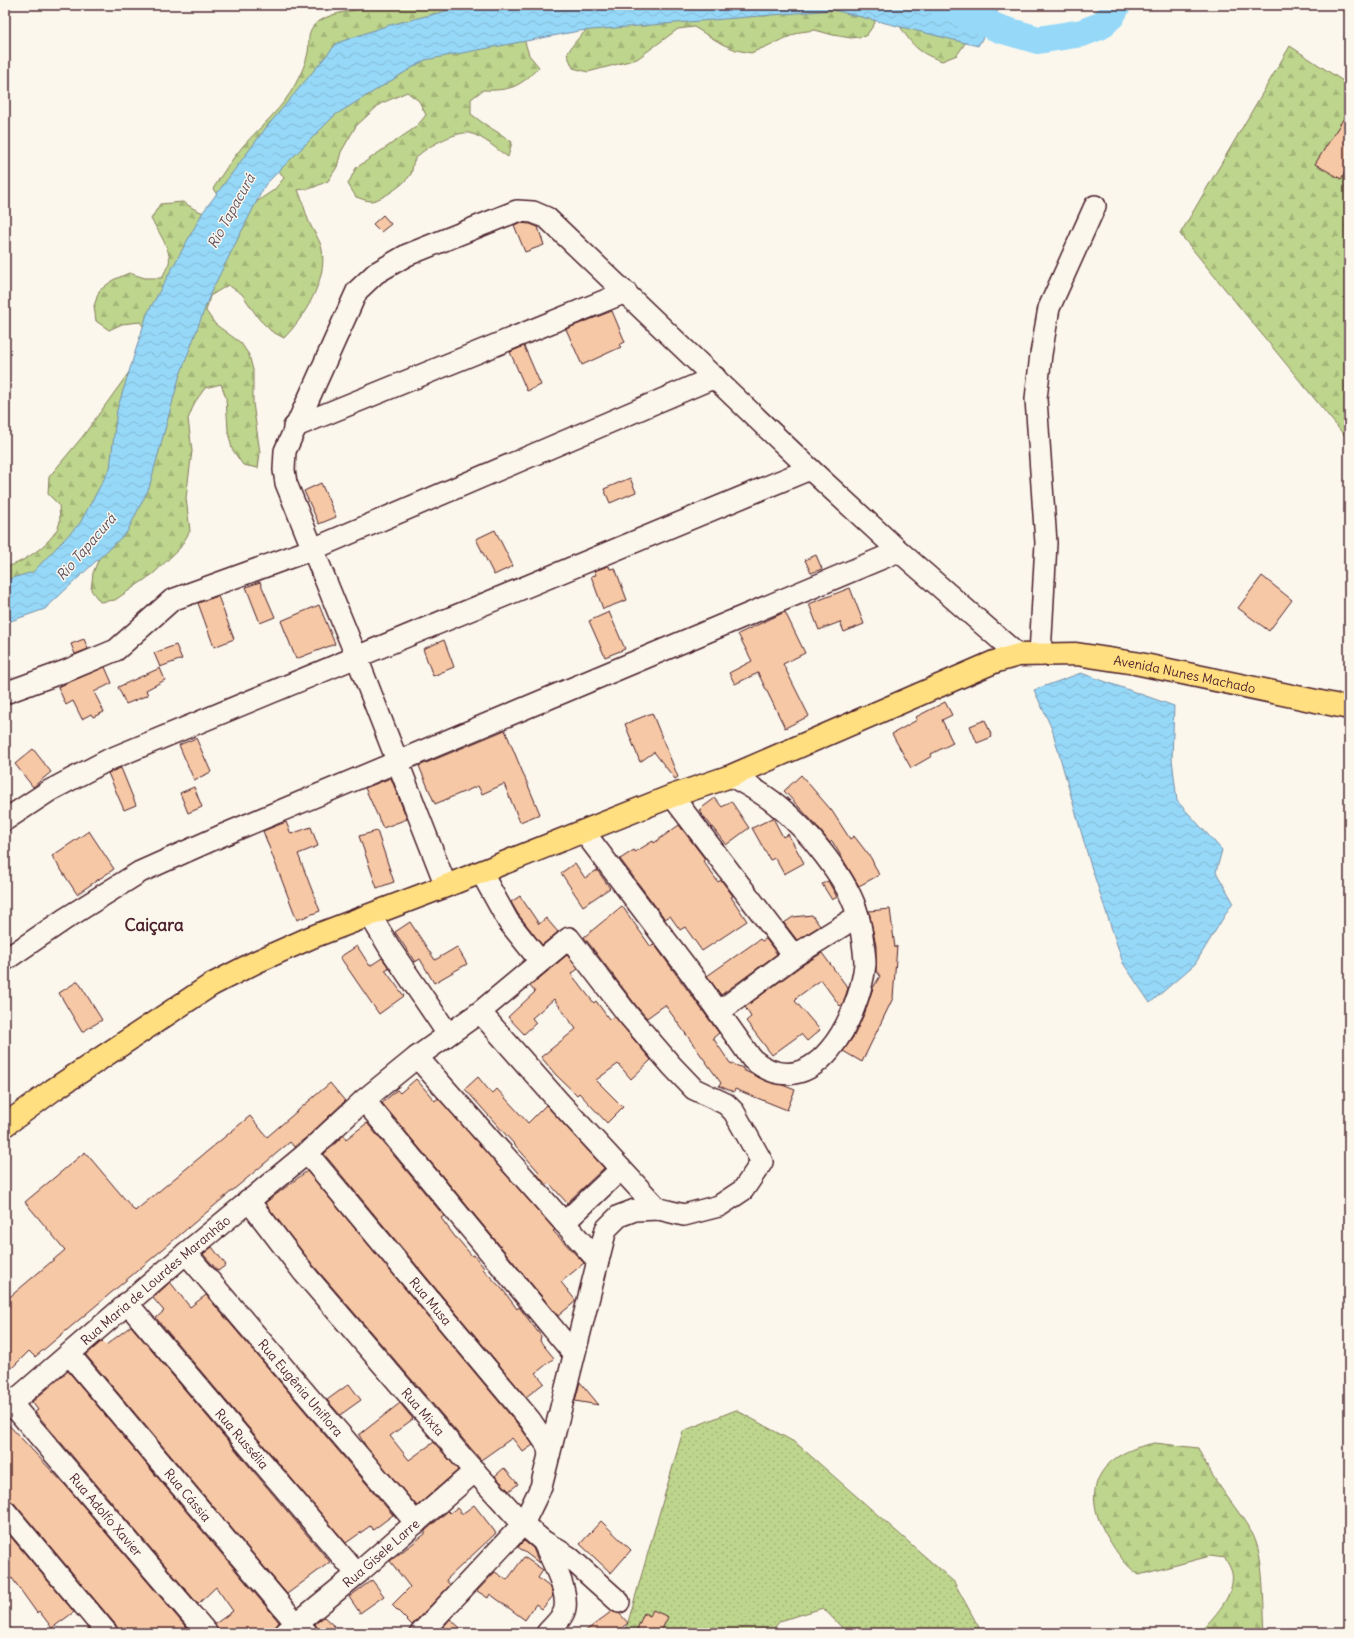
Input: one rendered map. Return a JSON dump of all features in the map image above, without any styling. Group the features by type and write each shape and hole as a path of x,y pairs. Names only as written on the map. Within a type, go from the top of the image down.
{"main road":[{"name":"Avenida Nunes Machado","path":"5,1125 53,1090 212,985 256,962 312,936 446,886 672,796 731,776 994,662 1018,655 1076,654 1136,663 1349,708"}],"street":[{"path":"1040,655 1046,543 1036,399 1041,354 1049,308 1094,206"},
{"path":"446,886 357,658 286,484 284,470 285,451 294,427 357,291 376,273 414,252 517,211 533,212 547,218 810,469 899,551 1018,655"},
{"path":"294,427 626,292"},
{"path":"5,693 68,670 116,650 172,600 313,549 714,377"},
{"path":"5,820 49,791 108,760 810,469"},
{"path":"5,960 65,919 140,872 223,835 899,551"},
{"path":"584,832 719,1012 752,1059 765,1069 775,1073 790,1074 811,1068 834,1046 852,1014 865,964 858,916 851,898 836,871 795,821 777,805 756,790 731,776"},
{"path":"672,796 794,956"},
{"path":"481,872 508,921 540,961"},
{"path":"370,915 391,950 448,1034"},
{"path":"719,1012 794,956 858,916"},
{"name":"Rua Maria de Lourdes Maranhão","path":"7,1403 70,1355 127,1303 307,1152 364,1100 448,1034 480,1012 569,938 629,1016 672,1066 694,1089 726,1104 734,1112 762,1162 743,1190 719,1206 684,1215 658,1209"},
{"path":"480,1012 560,1103 658,1209"},
{"path":"417,1058 598,1261"},
{"path":"364,1100 574,1354"},
{"name":"Rua Musa","path":"307,1152 530,1420 547,1445 548,1454"},
{"path":"564,1223 621,1169"},
{"name":"Rua Mixta","path":"248,1200 304,1273 475,1471 523,1524 543,1540 568,1556 619,1602"},
{"path":"421,1633 523,1524 540,1487 606,1228 619,1216 635,1210 658,1209"},
{"name":"Rua Eugênia Uniflora","path":"186,1253 416,1523"},
{"name":"Rua Russélia","path":"127,1303 357,1574"},
{"name":"Rua Cássia","path":"70,1355 296,1630"},
{"name":"Rua Adolfo Xavier","path":"7,1403 207,1633"},
{"name":"Rua Gisele Larre","path":"296,1630 357,1574 475,1471"},
{"path":"5,1510 107,1633"},
{"path":"543,1540 563,1589 565,1608 563,1615 547,1633"}],"green space":[{"path":"376,5 578,5 524,39 529,55 539,67 532,74 514,86 500,90 483,90 471,99 471,114 512,142 508,157 484,140 469,133 463,133 448,137 425,150 415,159 411,174 408,178 399,187 387,195 371,201 356,197 348,184 356,168 416,127 426,115 419,101 407,92 380,104 356,126 341,152 337,167 328,181 312,188 298,190 309,222 320,243 323,261 318,286 312,298 299,320 284,338 271,331 259,319 242,294 228,285 210,296 206,311 215,324 241,343 249,355 253,370 253,403 260,453 258,468 243,465 232,449 228,431 226,398 221,384 205,388 195,402 188,419 192,451 186,498 190,531 180,548 153,574 115,600 100,602 91,590 93,573 99,558 96,520 5,607 5,567 30,556 53,536 58,528 60,521 59,505 48,494 49,477 83,436 135,364 149,334 140,322 122,324 109,330 96,321 94,306 99,291 113,280 129,273 145,278 162,278 169,263 168,252 151,219 160,204 183,202 196,210 212,216 244,210 274,190 284,178 275,165 222,201 213,189 243,146 272,116 291,92 305,64 308,52 309,36 314,25 332,15"},
{"path":"873,8 875,23 866,36 851,38 815,30 800,32 751,53 736,50 722,44 694,27 678,29 637,59 588,72 573,68 567,54 575,42 584,33 605,16"},
{"path":"896,20 966,42 957,55 942,61 933,58 914,46"},
{"path":"1290,46 1349,85 1349,441 1180,234"},
{"path":"736,1410 796,1443 954,1582 982,1633 847,1633 823,1608 780,1621 770,1633 622,1633 626,1629 683,1431"},
{"path":"1155,1443 1198,1448 1203,1460 1216,1481 1252,1533 1256,1543 1261,1568 1265,1633 1199,1633 1222,1606 1230,1590 1232,1573 1225,1558 1210,1556 1139,1575 1122,1558 1108,1538 1099,1520 1095,1504 1095,1489 1100,1476 1108,1465 1120,1455 1136,1448"}],"water":[{"path":"470,5 1001,5 978,46 833,10 579,31 425,60 335,115 265,185 211,292 179,378 149,488 127,532 45,609 5,623 5,580 33,572 80,523 110,468 117,410 147,314 203,212 265,129 337,43 386,26"},
{"path":"1081,673 1174,706 1172,759 1177,801 1222,850 1216,872 1233,902 1195,964 1150,1003 1123,963 1090,863 1052,729 1034,690"}],"building":[{"path":"1349,110 1349,166 1341,179 1315,164"},
{"path":"383,215 391,224 381,232 373,224"},
{"path":"519,223 530,224 538,227 544,245 525,252 514,225"},
{"path":"612,311 625,342 619,345 621,347 582,365 566,329"},
{"path":"524,346 541,385 527,391 510,352"},
{"path":"630,478 636,492 610,503 604,489"},
{"path":"321,483 336,517 319,524 304,491"},
{"path":"495,530 513,566 494,575 476,539"},
{"path":"816,555 822,569 811,573 805,560"},
{"path":"609,566 610,569 615,568 627,600 603,609 591,576 596,575 594,571"},
{"path":"1262,576 1292,600 1269,631 1238,608"},
{"path":"260,582 275,617 260,623 246,587"},
{"path":"850,588 864,624 844,632 840,622 819,630 809,604"},
{"path":"218,596 234,639 214,647 198,603"},
{"path":"319,605 335,644 296,659 281,621"},
{"path":"609,612 625,649 605,657 589,621"},
{"path":"785,612 805,653 783,664 809,716 785,728 758,673 735,684 729,673 752,661 738,634"},
{"path":"84,639 88,649 75,654 71,644"},
{"path":"444,640 454,667 433,676 423,649"},
{"path":"176,645 182,659 160,667 154,653"},
{"path":"105,667 112,683 94,692 104,712 93,717 91,714 82,719 73,701 66,705 58,687"},
{"path":"160,668 165,680 146,690 148,695 126,704 118,687"},
{"path":"945,702 952,715 942,720 953,743 931,754 932,756 911,768 892,734 917,720 916,717"},
{"path":"652,713 678,777 675,779 654,752 640,762 625,724"},
{"path":"985,720 992,737 977,743 970,726"},
{"path":"505,730 540,814 520,822 504,784 482,794 478,786 435,804 419,766"},
{"path":"196,738 211,772 194,780 179,745"},
{"path":"33,749 51,772 33,787 15,764"},
{"path":"121,768 136,805 124,810 108,773"},
{"path":"801,775 832,811 850,839 854,836 871,858 879,875 859,886 832,841 830,843 816,825 784,791"},
{"path":"391,778 407,819 383,828 365,788"},
{"path":"194,787 202,807 188,813 180,793"},
{"path":"715,798 722,807 731,801 749,828 726,845 699,810"},
{"path":"773,818 783,837 788,834 804,863 784,874 775,858 770,860 752,828"},
{"path":"286,822 291,834 311,827 318,846 298,854 320,911 297,920 263,831"},
{"path":"679,825 705,859 703,861 718,882 721,880 733,896 731,897 747,921 702,951 685,927 680,930 670,916 665,919 620,859 653,841 654,843"},
{"path":"89,831 114,869 77,894 52,856"},
{"path":"377,831 394,882 377,888 359,836"},
{"path":"575,863 585,878 597,870 610,888 583,906 561,873"},
{"path":"828,881 837,897 832,900 822,884"},
{"path":"520,896 539,924 546,918 558,932 542,945 518,914 511,902"},
{"path":"622,906 651,947 654,944 719,1033 713,1038 730,1063 769,1082 780,1084 795,1090 787,1110 735,1089 734,1092 719,1086 721,1083 665,1005 647,1018 638,1008 584,937"},
{"path":"890,909 895,948 897,946 893,998 862,1062 843,1051 854,1036 865,1012 873,988 880,976 876,970 876,946 869,911"},
{"path":"812,915 820,926 797,940 784,923 793,917"},
{"path":"410,922 435,960 457,947 467,964 434,983 420,959 415,962 395,932"},
{"path":"760,939 762,941 766,939 777,954 721,995 707,976"},
{"path":"357,946 370,966 382,958 389,968 385,970 404,996 379,1014 340,957"},
{"path":"822,953 848,988 843,1004 840,1006 821,980 796,998 797,999 795,1001 820,1030 807,1041 801,1034 772,1055 746,1021 751,1017 745,1007 801,966"},
{"path":"567,955 578,969 571,974 594,1003 596,1001 609,1019 615,1017 651,1060 631,1079 618,1064 596,1080 623,1107 607,1123 579,1093 577,1095 556,1075 541,1057 576,1029 554,999 532,1018 536,1023 524,1034 508,1017 535,992 530,986"},
{"path":"78,981 102,1020 82,1032 59,993"},
{"path":"478,1077 492,1094 497,1089 528,1123 546,1105 604,1168 567,1203 549,1183 546,1185 537,1174 539,1172 465,1089"},
{"path":"416,1079 435,1101 438,1098 555,1230 553,1231 584,1263 561,1282 576,1301 558,1316 382,1103 397,1090 400,1093"},
{"path":"330,1083 345,1101 308,1136 294,1147 290,1142 35,1357 29,1351 12,1368 5,1360 5,1301 65,1250 25,1202 85,1152 135,1211 250,1116 267,1137"},
{"path":"367,1123 444,1216 441,1218 456,1238 472,1256 474,1255 484,1268 483,1269 503,1290 517,1309 519,1307 541,1336 540,1341 554,1358 536,1373 544,1383 526,1397 324,1154 344,1135 346,1139"},
{"path":"307,1171 520,1427 533,1445 523,1452 512,1438 481,1460 313,1265 265,1203"},
{"path":"212,1247 226,1265 218,1271 203,1254"},
{"path":"170,1282 190,1307 206,1295 393,1515 373,1530 370,1526 346,1543 156,1318 164,1311 153,1298"},
{"path":"131,1326 330,1562 287,1594 86,1355 102,1341 106,1345"},
{"path":"68,1371 279,1622 274,1630 270,1633 219,1633 215,1624 233,1611 216,1587 198,1604 35,1412 38,1410 32,1402"},
{"path":"580,1382 599,1405 575,1401"},
{"path":"349,1384 361,1400 340,1415 327,1400"},
{"path":"400,1403 413,1419 390,1436 409,1460 434,1442 458,1470 417,1506 367,1448 359,1435"},
{"path":"5,1421 66,1486 191,1633 119,1633 116,1625 14,1503 5,1499"},
{"path":"504,1468 518,1484 509,1491 495,1476"},
{"path":"474,1505 496,1533 446,1580 450,1585 412,1625 392,1605 410,1587 390,1561 425,1534 425,1531 448,1511 450,1513 457,1508 462,1514"},
{"path":"601,1521 631,1550 611,1573 580,1544"},
{"path":"5,1530 74,1612 52,1628 39,1611 37,1613 12,1578 10,1580 5,1573"},
{"path":"524,1541 533,1548 539,1563 518,1547"},
{"path":"524,1557 543,1570 538,1578 551,1588 553,1596 542,1609 536,1604 525,1620 490,1594 488,1598 477,1591 495,1572 507,1580"},
{"path":"372,1580 384,1596 360,1613 349,1597"},
{"path":"653,1610 668,1617 660,1633 645,1633 637,1629 644,1613 650,1616"},
{"path":"612,1611 620,1614 628,1623 615,1633 583,1633"},
{"path":"324,1617 342,1633 319,1633 315,1624"},
{"path":"450,1619 466,1633 442,1633 440,1631"}],"waterway":[{"name":"Rio Tapacurá","path":"943,5 1000,29 1038,40 1082,33 1100,26 1111,16 1117,5"}],"district":[{"name":"Caiçara","path":"154,925"}]}
